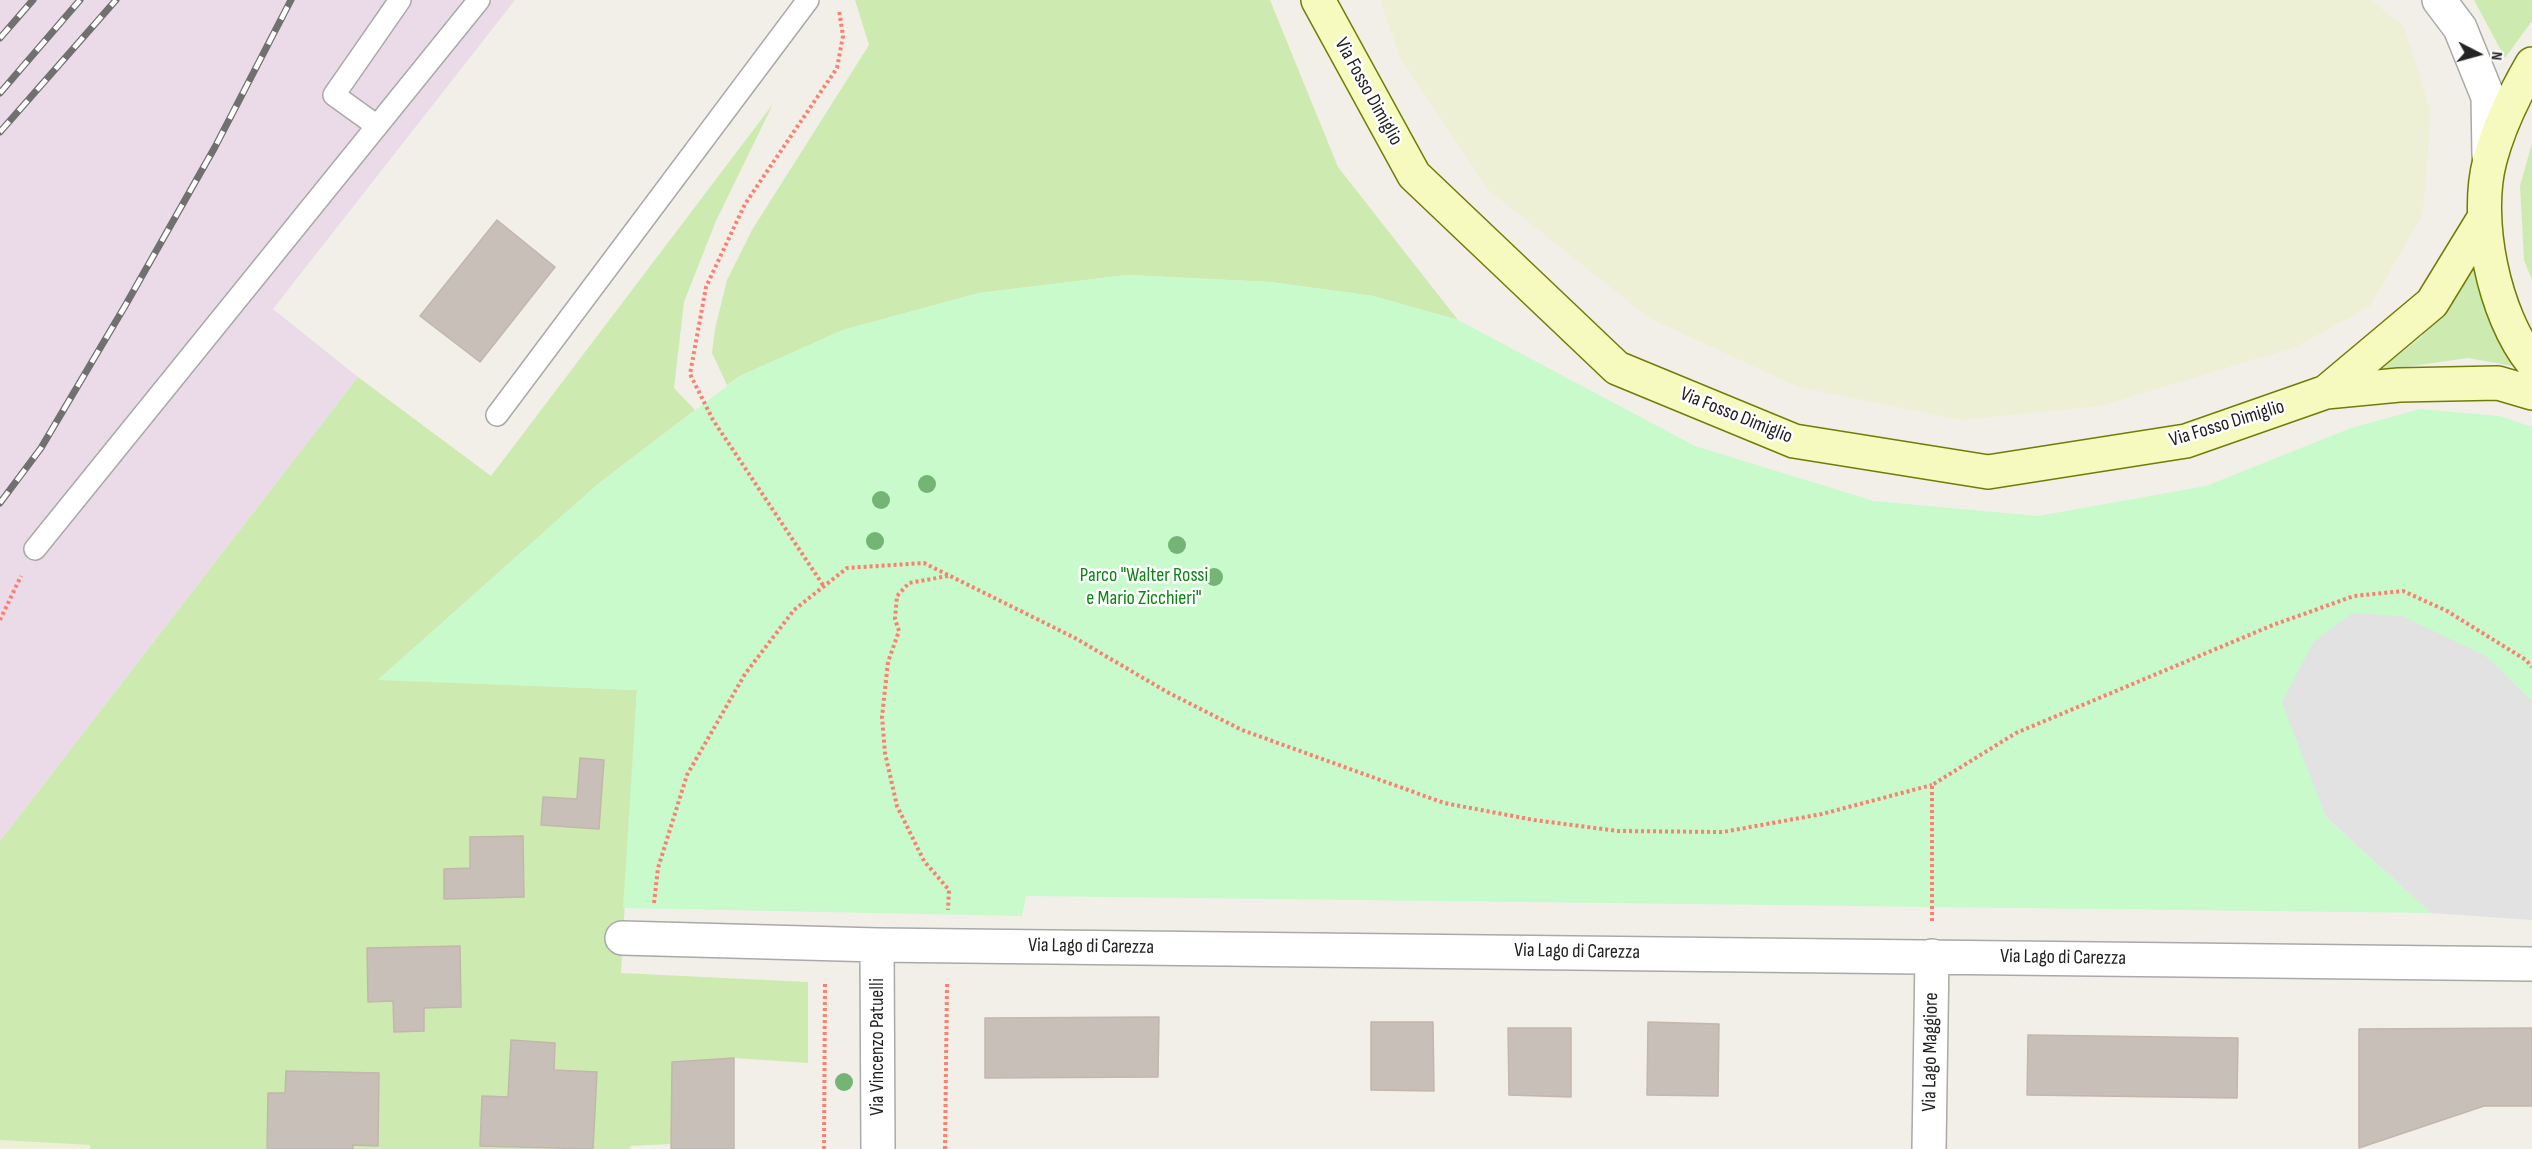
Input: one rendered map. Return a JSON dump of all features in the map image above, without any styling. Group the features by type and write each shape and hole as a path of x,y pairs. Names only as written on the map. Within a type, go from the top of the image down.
{"main road":[{"name":"Via Fosso Dimiglio","path":"1318,0 1413,176 1617,368 1794,441 1988,472 2186,441 2326,392 2399,385 2498,383 2532,393"},
{"path":"2532,64 2506,111 2489,163 2484,218 2494,286 2522,349 2532,362"},
{"name":"Via Fosso Dimiglio","path":"2326,392 2432,303 2484,218"}],"street":[{"path":"2439,0 2460,28 2488,97 2489,163"},
{"name":"Via Lago di Carezza","path":"637,939 878,945 2532,964"},
{"name":"Via Vincenzo Patuelli","path":"878,945 878,1149"},
{"name":"Via Lago Maggiore","path":"1929,1149 1932,956"}],"lane":[{"path":"377,126 334,95 400,0"},
{"path":"35,549 479,0"},
{"path":"497,415 808,0"}],"path":[{"path":"823,585 713,420 690,374 706,287 746,204 837,68 843,36 838,0"},
{"path":"0,620 35,549"},
{"path":"637,939 687,775 745,674 794,610 847,568 924,563 1075,638 1167,692 1242,730 1444,803 1534,820 1618,831 1723,832 1822,814 1932,785 2016,733 2272,625 2355,596 2403,591 2447,611 2526,660 2532,667"},
{"path":"948,912 950,890 924,861 897,806 885,753 882,717 888,662 899,631 895,619 897,596 909,583 950,575"},
{"path":"1932,785 1932,956"},
{"path":"824,1149 825,944"}],"shaded area":[{"path":"0,0 515,0 273,309 358,377 0,841"},
{"path":"2353,613 2402,616 2486,656 2532,701 2532,920 2431,913 2326,817 2282,702 2314,641"}],"green space":[{"path":"855,0 1270,0 1338,167 1458,320 1373,296 1270,282 1127,275 979,293 843,330 740,376 727,385 712,353 715,329 727,280 752,230 869,45"},
{"path":"1380,0 2371,0 2404,27 2431,112 2423,214 2370,306 2296,347 2100,406 1961,420 1798,387 1649,318 1488,190 1400,58"},
{"path":"2474,0 2532,0 2532,21 2505,58"},
{"path":"773,104 716,221 684,302 674,388 695,410 598,484 379,679 637,690 621,973 808,982 808,1063 734,1058 671,1144 631,1146 630,1149 90,1149 90,1145 0,1140 0,841 358,377 491,476"},
{"path":"2532,143 2532,280 2524,260 2520,186"},
{"path":"2475,266 2481,298 2495,328 2518,367 2468,358 2391,369 2367,379 2420,338 2451,305"},
{"name":"Parco \"Walter Rossi e Mario Zicchieri\"","path":"1127,275 1270,282 1373,296 1458,320 1695,446 1874,501 2038,516 2206,486 2351,428 2420,409 2500,416 2532,427 2532,701 2486,656 2326,817 2431,913 1026,896 1022,916 623,908 637,690 378,680 598,484 740,376 843,330 979,293"},
{"path":"0,1140 90,1145 90,1149 0,1149"}],"building":[{"path":"497,220 555,267 480,362 420,316"},
{"path":"580,758 604,760 599,829 541,825 543,797 577,799"},
{"path":"523,836 524,897 444,899 444,869 470,868 470,837"},
{"path":"460,946 461,1007 424,1008 424,1031 394,1032 393,1001 368,1002 367,948"},
{"path":"1159,1017 1158,1077 985,1078 985,1018"},
{"path":"1371,1022 1433,1022 1434,1091 1371,1090"},
{"path":"1648,1022 1719,1024 1718,1096 1647,1095"},
{"path":"1508,1028 1571,1028 1571,1097 1509,1095"},
{"path":"2532,1028 2532,1106 2484,1106 2359,1148 2359,1029"},
{"path":"2028,1035 2238,1038 2237,1098 2027,1095"},
{"path":"511,1040 555,1043 554,1070 597,1072 593,1149 480,1146 482,1096 508,1097"},
{"path":"734,1058 734,1149 671,1149 672,1062"},
{"path":"286,1071 379,1073 378,1146 353,1145 353,1149 267,1149 268,1093 285,1093"}],"railway":[{"path":"0,38 33,0"},
{"path":"0,93 80,0"},
{"path":"0,132 116,0"},
{"path":"0,503 41,448 125,306 215,147 291,0"}]}
